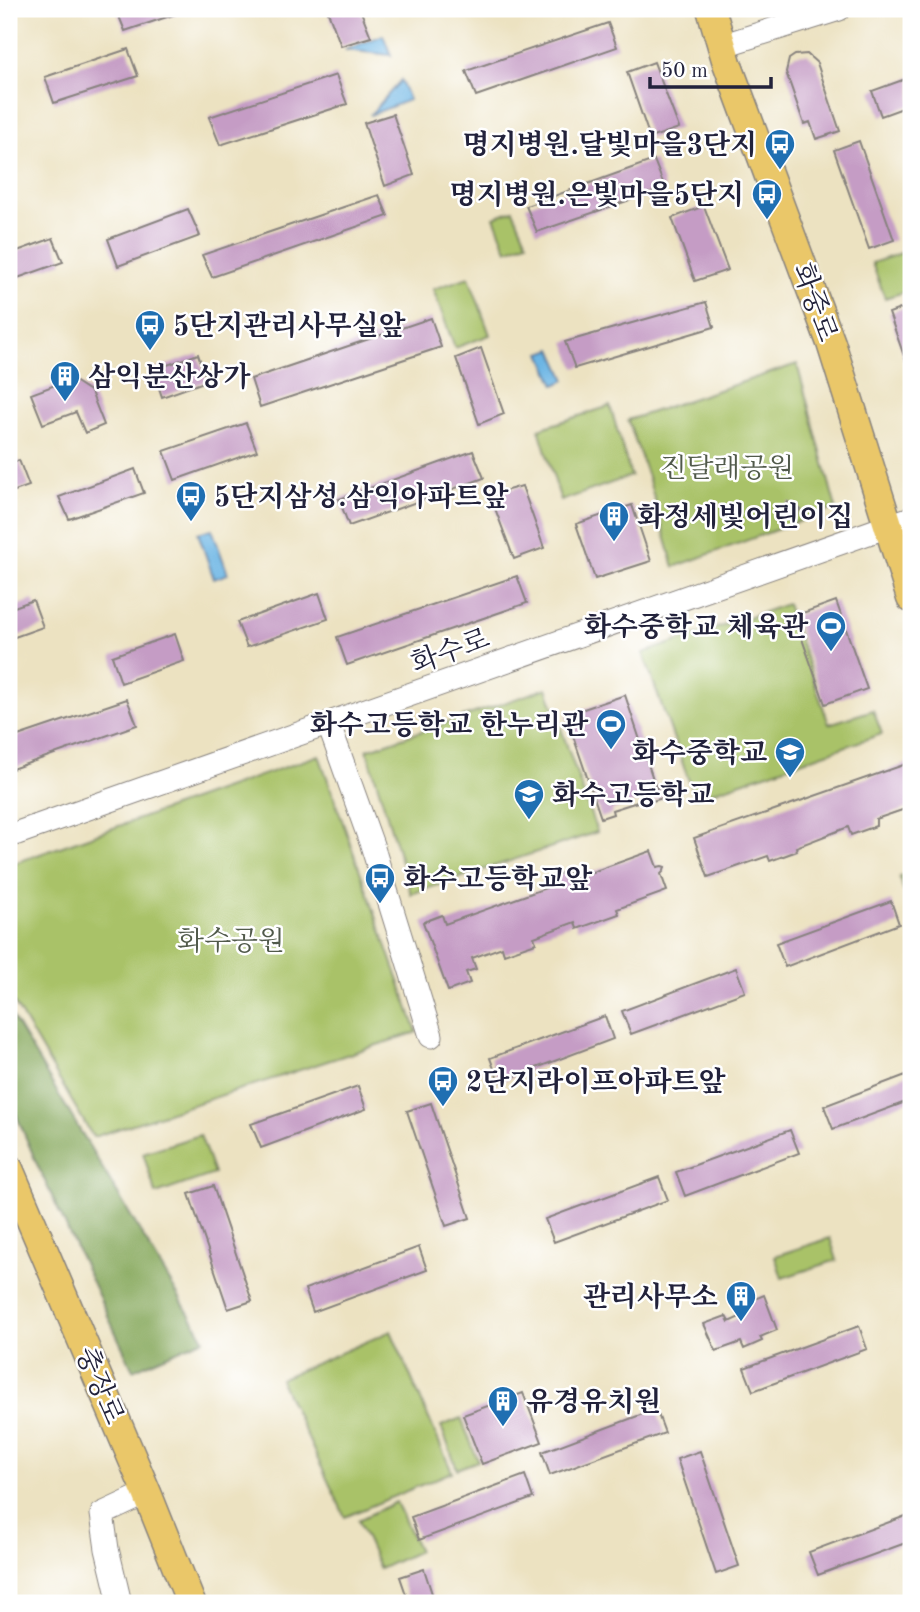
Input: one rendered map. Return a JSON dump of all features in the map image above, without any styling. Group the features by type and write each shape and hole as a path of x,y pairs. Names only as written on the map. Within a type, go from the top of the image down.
{"main road":[{"name":"화중로","path":"711,9 721,46 900,523 911,598"},
{"name":"충장로","path":"9,1169 191,1603"}],"street":[{"path":"721,46 839,9"},
{"name":"화수로","path":"9,836 900,523"},
{"path":"329,725 372,845 431,1036"},
{"path":"120,1603 102,1514 147,1493"}],"green space":[{"path":"513,210 527,242 507,250 494,217"},
{"path":"904,252 911,271 911,290 885,298 872,263"},
{"path":"469,277 490,335 455,348 433,289"},
{"name":"진달래공원","path":"797,364 836,508 674,567 628,420"},
{"path":"610,406 631,476 561,501 539,429"},
{"path":"787,604 829,724 873,710 882,734 695,798 643,653"},
{"path":"547,688 597,832 411,894 367,750"},
{"name":"화수공원","path":"319,755 417,1032 93,1137 9,994 9,865"},
{"path":"911,872 911,909 899,877"},
{"path":"9,1011 204,1339 133,1370 36,1162 9,1097"},
{"path":"200,1135 214,1174 156,1194 143,1153"},
{"path":"830,1238 837,1260 782,1278 775,1256"},
{"path":"391,1331 452,1472 345,1517 280,1379"},
{"path":"461,1418 478,1461 457,1469 441,1426"},
{"path":"396,1502 419,1551 380,1569 358,1520"}],"water":[{"path":"383,35 391,55 345,50"},
{"path":"401,80 409,100 370,115"},
{"path":"552,349 566,380 555,385 541,353"},
{"path":"212,529 228,574 214,579 198,533"}],"building":[{"path":"116,9 191,9 125,31"},
{"path":"327,9 360,9 371,37 341,46"},
{"path":"608,23 617,47 476,96 466,71"},
{"path":"128,49 138,76 54,103 45,77"},
{"path":"807,54 817,63 840,131 816,139 810,122 804,124 786,72 789,59 795,55"},
{"path":"654,62 679,128 650,138 627,72"},
{"path":"336,75 347,104 220,145 209,117"},
{"path":"911,77 911,105 881,116 872,91"},
{"path":"393,114 414,175 385,186 364,123"},
{"path":"859,141 894,240 869,249 834,150"},
{"path":"654,160 665,188 537,232 526,206"},
{"path":"379,195 388,216 212,277 202,255"},
{"path":"704,206 728,270 695,281 672,218"},
{"path":"188,209 200,236 118,266 108,239"},
{"path":"53,238 63,262 9,281 9,254"},
{"path":"706,302 714,327 575,368 565,342"},
{"path":"911,305 911,376 889,313"},
{"path":"431,318 441,347 260,407 251,379"},
{"path":"481,348 504,414 479,424 456,358"},
{"path":"198,354 207,381 162,397 153,370"},
{"name":"삼익분산상가","path":"71,379 91,392 104,425 85,433 76,412 43,424 31,394"},
{"path":"246,423 257,451 175,480 164,451"},
{"path":"473,451 484,478 349,526 339,499"},
{"path":"19,460 29,486 9,493 9,464"},
{"path":"135,469 144,493 69,519 59,497"},
{"path":"522,486 544,548 514,559 490,495"},
{"path":"788,502 800,509 792,521 782,515"},
{"name":"화정세빛어린이집","path":"632,505 651,561 595,579 576,524"},
{"path":"517,576 527,603 347,665 337,637"},
{"path":"319,593 328,619 247,647 237,622"},
{"path":"33,600 43,627 9,639 9,609"},
{"name":"화수중학교 체육관","path":"836,601 867,689 825,704 794,616"},
{"path":"175,634 184,661 121,683 112,656"},
{"name":"화수고등학교 한누리관","path":"625,695 656,788 660,787 663,798 652,801 650,798 612,810 613,814 601,818 566,715"},
{"path":"127,699 137,725 9,770 9,739"},
{"path":"909,763 911,807 876,819 876,826 851,835 848,827 796,847 797,851 770,861 768,856 708,877 694,838"},
{"path":"651,851 657,867 665,867 661,874 667,891 617,909 619,914 577,929 575,922 534,937 536,943 504,954 502,947 472,958 476,969 466,972 470,983 448,991 423,922 442,915 445,924 546,888 543,880 567,871 570,880"},
{"path":"891,901 899,924 785,967 776,943"},
{"path":"736,968 745,992 631,1034 622,1011"},
{"path":"605,1016 613,1039 499,1082 490,1058"},
{"path":"911,1073 911,1100 833,1129 824,1106"},
{"path":"358,1086 366,1109 261,1148 251,1124"},
{"path":"431,1103 470,1218 446,1226 407,1111"},
{"path":"790,1130 799,1153 685,1196 676,1172"},
{"path":"659,1177 668,1200 554,1242 545,1219"},
{"path":"213,1186 252,1301 228,1309 189,1194"},
{"path":"419,1247 427,1270 313,1312 305,1289"},
{"name":"관리사무소","path":"764,1295 777,1330 760,1337 762,1341 744,1349 741,1342 716,1351 704,1324 726,1316 729,1322 742,1316 738,1306"},
{"path":"859,1326 867,1349 753,1391 744,1368"},
{"name":"유경유치원","path":"523,1393 542,1442 482,1464 463,1415"},
{"path":"656,1409 665,1433 550,1475 542,1452"},
{"path":"700,1451 739,1566 716,1574 677,1459"},
{"path":"525,1475 533,1498 419,1540 411,1517"},
{"path":"911,1514 911,1541 818,1575 809,1552"},
{"path":"424,1569 435,1603 409,1603 400,1577"}],"place":[{"name":"명지병원.달빛마을3단지","path":"780,171"},
{"name":"명지병원.은빛마을5단지","path":"767,221"},
{"name":"5단지관리사무실앞","path":"150,352"},
{"name":"삼익분산상가","path":"65,403"},
{"name":"5단지삼성.삼익아파트앞","path":"191,523"},
{"name":"화정세빛어린이집","path":"614,543"},
{"name":"화수중학교 체육관","path":"831,653"},
{"name":"화수고등학교 한누리관","path":"611,751"},
{"name":"화수중학교","path":"790,779"},
{"name":"화수고등학교","path":"529,821"},
{"name":"화수고등학교앞","path":"380,905"},
{"name":"2단지라이프아파트앞","path":"443,1108"},
{"name":"관리사무소","path":"741,1323"},
{"name":"유경유치원","path":"503,1428"}]}
